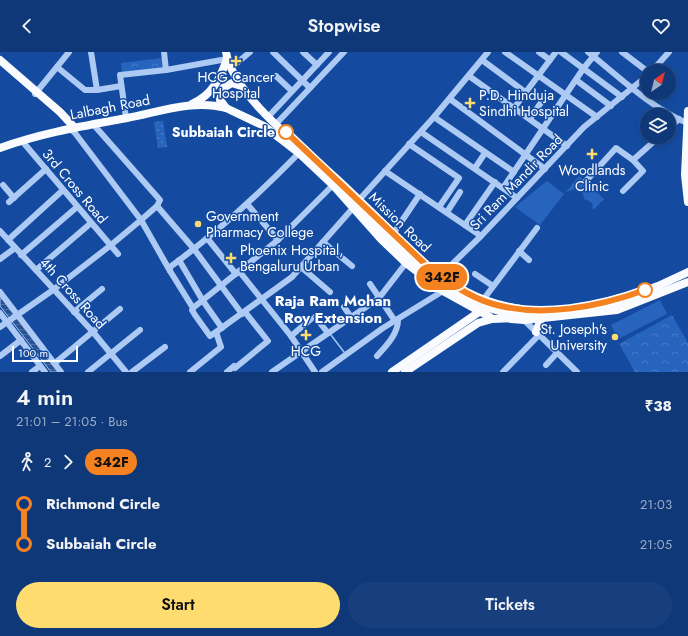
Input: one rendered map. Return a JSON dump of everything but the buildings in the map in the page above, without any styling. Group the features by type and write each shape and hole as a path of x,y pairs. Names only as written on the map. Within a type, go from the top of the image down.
{"main road":[{"name":"Mission Road","path":"226,56 241,86 268,117 353,194 354,201 381,239 406,263 443,291 479,312 490,317 524,320"},
{"path":"189,105 201,100 209,93 222,75 226,56"},
{"path":"0,60 72,128"},
{"path":"0,66 36,93"},
{"path":"226,108 220,100 223,88 232,83 241,86"},
{"name":"Lalbagh Road","path":"0,148 72,128 189,105 217,105 226,108"},
{"name":"Mission Road","path":"226,108 264,126 299,153 333,185 393,234 440,276 468,294 512,311"},
{"path":"688,111 684,175 688,202"},
{"path":"357,204 391,240 432,277 480,304 512,311 528,314 615,305 647,294 688,273"},
{"path":"405,372 470,328 483,321 501,318 543,318 616,308 643,300 688,278"},
{"path":"524,320 617,310 688,282"},
{"path":"392,372 479,312 489,303"},
{"path":"411,372 490,317 489,303"},
{"path":"400,372 481,318 512,311"},
{"path":"537,334 541,319"}],"street":[{"path":"36,93 69,52"},
{"path":"91,52 97,90"},
{"path":"164,52 166,70"},
{"path":"231,68 250,52"},
{"path":"273,52 310,88"},
{"path":"268,117 330,52"},
{"path":"276,124 344,52"},
{"path":"72,128 141,220 193,308 192,310 210,336 263,300 292,277 450,99 488,52"},
{"path":"505,52 597,117"},
{"path":"539,52 550,60"},
{"path":"514,108 556,52"},
{"path":"561,52 622,97"},
{"path":"588,52 595,54 632,88 687,123"},
{"path":"622,52 640,66"},
{"path":"658,64 668,52"},
{"path":"306,53 317,65"},
{"path":"503,188 565,95 595,54"},
{"path":"126,118 120,75 166,70 226,56"},
{"path":"482,60 525,92"},
{"path":"57,67 86,90 97,90 121,86"},
{"path":"276,76 292,91"},
{"path":"469,76 544,128 567,146"},
{"path":"576,80 611,106"},
{"name":"Sri Ram Mandir Road","path":"440,276 481,236 567,146 597,117 640,82"},
{"path":"530,119 544,98"},
{"path":"450,99 545,169"},
{"path":"434,117 514,172"},
{"path":"676,122 679,119"},
{"path":"0,327 17,313 53,290 111,245 157,206 160,200 93,124"},
{"path":"421,132 517,198"},
{"name":"3rd Cross Road","path":"22,141 118,254"},
{"path":"410,144 459,178 439,207"},
{"path":"633,160 651,144"},
{"path":"586,181 616,148 633,160 643,171 623,191"},
{"path":"170,271 170,267 194,249 247,204 299,153"},
{"path":"475,168 485,153"},
{"path":"9,202 46,169"},
{"path":"386,171 481,236"},
{"path":"465,225 495,182"},
{"path":"3,185 14,198"},
{"path":"193,308 278,240 333,185"},
{"path":"8,240 63,190"},
{"path":"447,212 460,192"},
{"path":"393,234 420,194"},
{"path":"247,204 278,240"},
{"path":"157,206 194,249 222,286 268,341 235,368 234,366 227,372"},
{"path":"21,255 77,207"},
{"path":"36,270 91,223"},
{"path":"489,303 494,286 537,228"},
{"name":"4th Cross Road","path":"0,231 93,332 126,372"},
{"path":"207,238 263,300 291,336 300,352 315,372"},
{"path":"323,242 352,266"},
{"path":"0,259 15,248"},
{"path":"519,251 529,260"},
{"path":"179,260 203,301 222,328"},
{"path":"272,372 379,298 406,263"},
{"path":"301,267 330,292"},
{"path":"475,274 494,286"},
{"path":"370,284 396,320 398,326 390,341 377,356"},
{"path":"74,312 102,289"},
{"path":"322,372 396,320 443,291"},
{"path":"0,292 61,372"},
{"path":"344,307 351,317"},
{"path":"54,364 120,309"},
{"path":"512,311 524,320 557,353 569,369 577,372"},
{"path":"0,313 8,320 45,372"},
{"path":"291,336 311,319"},
{"path":"320,323 328,333"},
{"path":"88,372 140,330"},
{"path":"190,372 221,347 216,332"},
{"path":"503,372 537,334"},
{"path":"0,356 21,340"},
{"path":"132,372 165,347"},
{"path":"546,365 557,353"},
{"path":"32,372 40,366"}],"green space":[{"path":"162,58 163,68 122,73 121,63"},
{"path":"163,121 167,147 158,148 154,122"},
{"path":"579,176 604,199 594,209 592,207 593,204 586,199 585,200 581,187 566,192"},
{"path":"547,181 564,194 540,225 515,207"},
{"path":"660,300 667,314 618,339 611,325"},
{"path":"672,315 688,343 688,372 635,372 619,344"}],"shaded area":[{"path":"0,295 60,372 51,372 0,306"}],"waterway":[{"path":"312,317 314,315 320,322"},
{"path":"331,335 344,352"}],"bus line":[{"name":"342F","path":"286,132 425,264 440,276 476,298 494,305 529,311 608,303 645,290"}],"place":[{"name":"HCG Cancer Hospital","path":"236,61"},
{"name":"P.D. Hinduja Sindhi Hospital","path":"470,103"},
{"name":"Subbaiah Circle","path":"286,132"},
{"name":"Woodlands Clinic","path":"592,154"},
{"name":"Government Pharmacy College","path":"198,224"},
{"name":"Phoenix Hospital, Bengaluru Urban","path":"231,258"},
{"name":"HCG","path":"306,335"},
{"name":"St. Joseph's University","path":"615,337"}],"district":[{"name":"Raja Ram Mohan Roy Extension","path":"333,310"}]}
